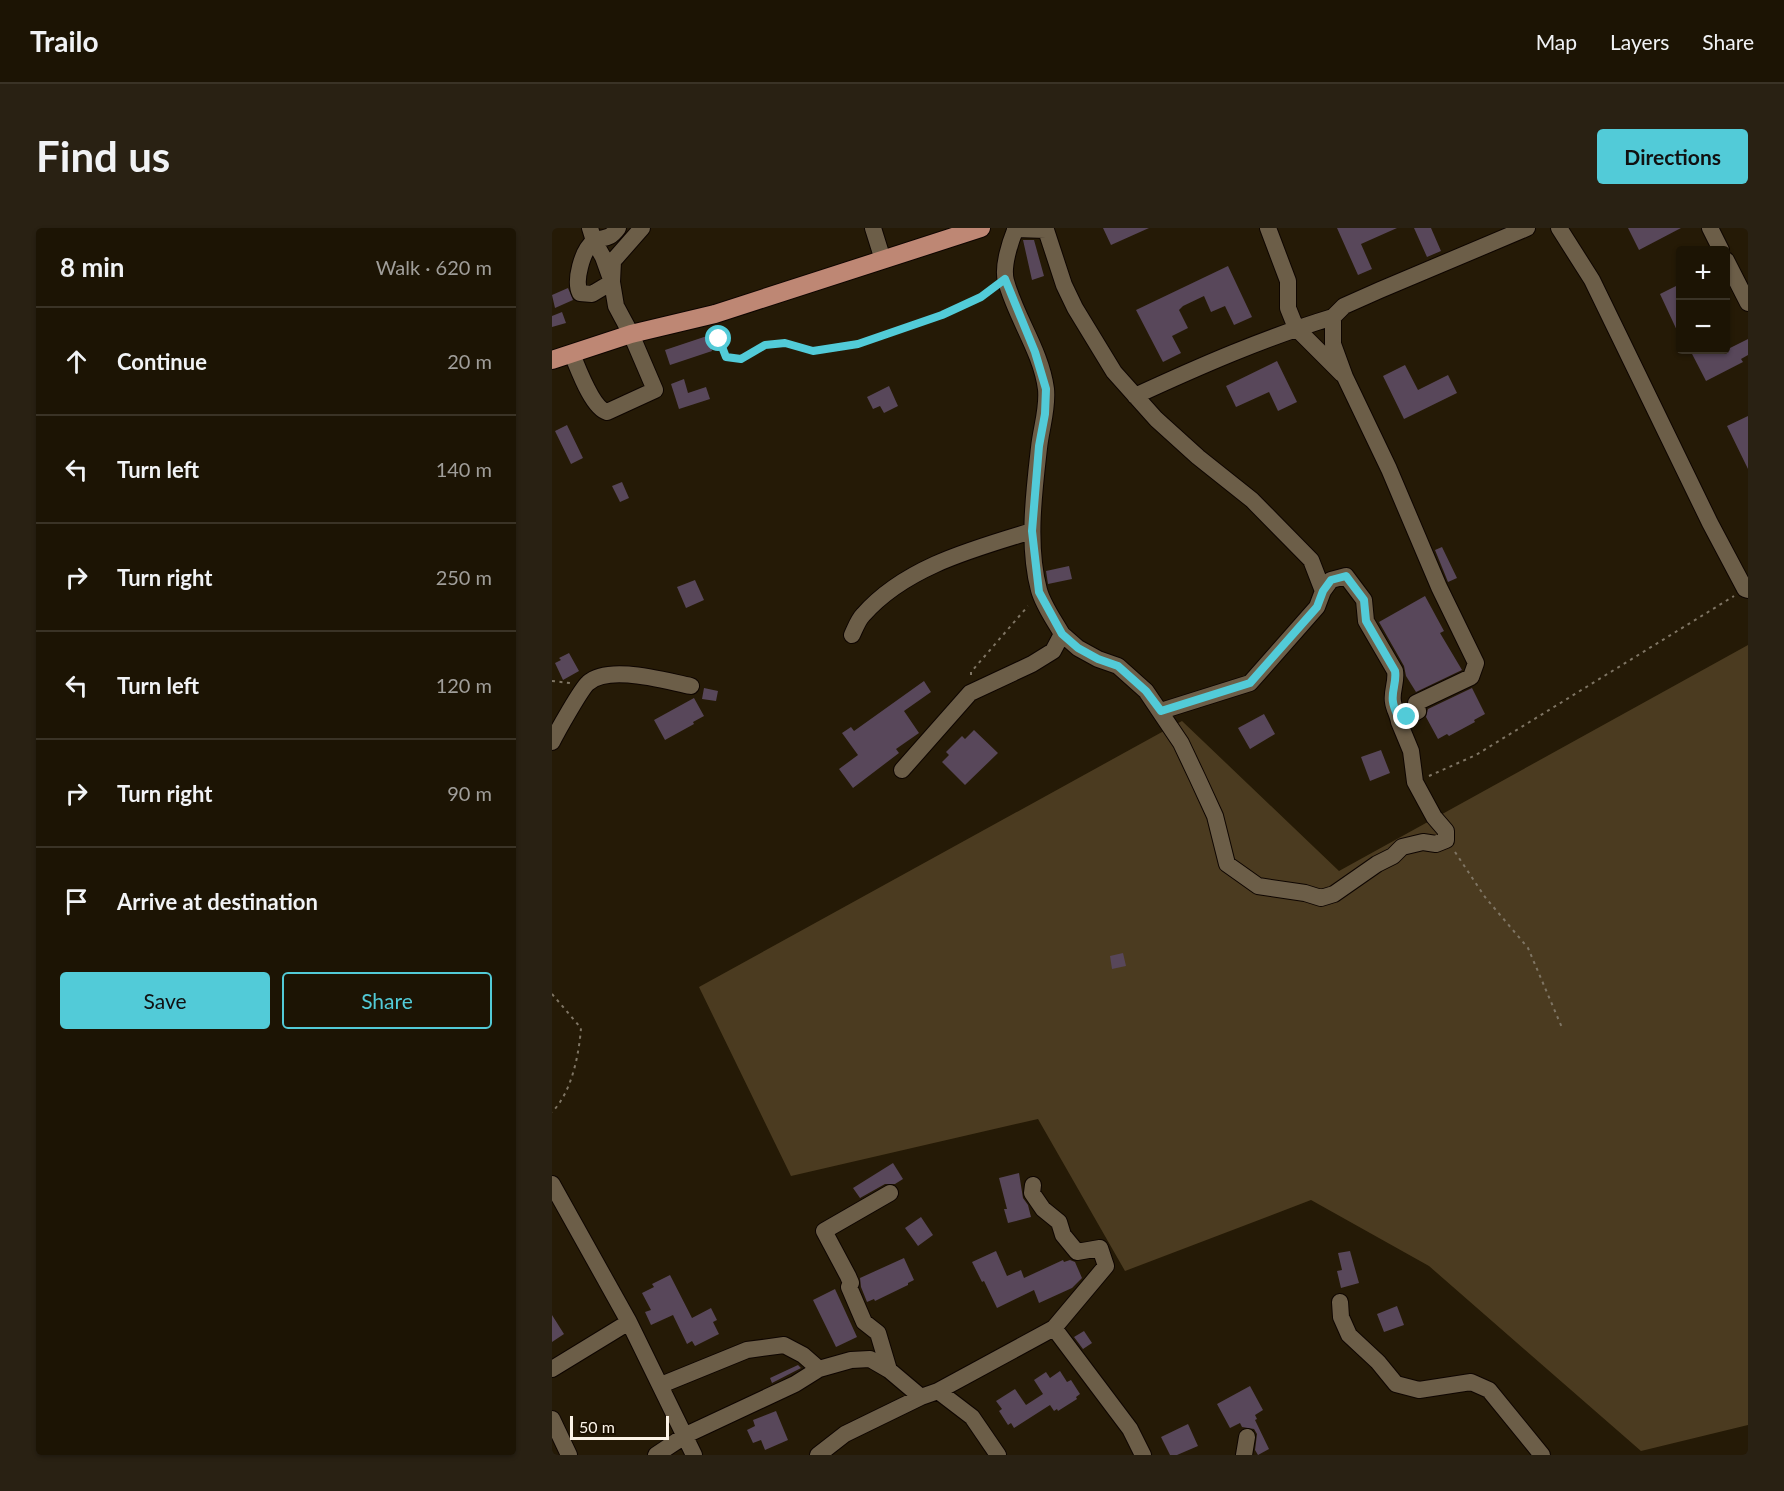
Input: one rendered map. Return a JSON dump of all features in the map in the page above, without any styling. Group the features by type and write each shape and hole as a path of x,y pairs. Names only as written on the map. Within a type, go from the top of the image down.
{"main road":[{"path":"552,360 631,334 715,314 981,228"}],"street":[{"path":"592,235 611,237 618,228"},
{"path":"873,228 883,260"},
{"path":"1268,228 1288,281 1288,308 1296,328 1345,377"},
{"path":"1135,396 1213,360 1296,328 1333,317 1344,306 1527,228"},
{"path":"1559,228 1592,280 1710,523 1747,590"},
{"path":"1710,228 1718,246"},
{"path":"612,282 613,261 639,229"},
{"path":"1161,711 1250,683 1317,607 1323,591 1331,580 1346,576 1364,600 1366,621 1395,671 1396,680 1392,702 1398,712 1399,722 1411,751 1415,783 1434,817 1446,831 1446,840 1436,844 1422,842 1402,847 1393,856 1377,864 1334,894 1321,898 1305,893 1258,886 1227,864 1215,816 1181,743 1146,691 1118,666 1098,659 1078,648 1062,634 1039,592 1032,531 1046,389 1035,352 1005,279 1008,250 1016,229 1046,230 1064,285 1075,308 1114,372 1156,419 1198,457 1252,500 1311,561 1323,591"},
{"path":"572,354 594,401 601,410 607,412 655,390 631,334 616,306 612,282 592,235"},
{"path":"592,235 585,253 577,288 580,293 592,294 612,282"},
{"path":"1730,269 1748,303"},
{"path":"1333,317 1333,344 1345,377 1389,469 1439,587 1476,663 1471,677 1416,704 1418,711 1399,722"},
{"path":"852,635 861,616 892,588 921,571 959,554 1032,531"},
{"path":"902,770 970,693 1032,664 1053,651 1062,634"},
{"path":"552,742 587,683 601,676 616,673 691,686"},
{"path":"552,1184 629,1322 694,1455"},
{"path":"818,1455 845,1434 938,1391 1054,1328 1106,1266 1100,1248 1077,1252 1063,1235 1059,1222 1043,1209 1032,1193 1033,1185"},
{"path":"889,1370 878,1333 864,1322 855,1305 848,1276 824,1232 890,1193"},
{"path":"1340,1302 1341,1317 1348,1335 1378,1362 1396,1384 1419,1390 1471,1382 1489,1390 1542,1455"},
{"path":"552,1369 629,1322"},
{"path":"1054,1328 1130,1429 1143,1455"},
{"path":"661,1385 747,1350 784,1345 803,1355 819,1369"},
{"path":"656,1455 686,1435 795,1384 819,1369 851,1360 870,1359 889,1370 921,1397"},
{"path":"938,1391 972,1416 998,1455"},
{"path":"552,1419 569,1455"},
{"path":"1244,1455 1247,1437"}],"path":[{"path":"715,314 719,339 726,357 741,359 765,345 785,343 813,351 858,344 942,315 981,297 1005,279"},
{"path":"1415,783 1476,755 1747,590"},
{"path":"970,693 971,672 1039,592"},
{"path":"1446,840 1485,897 1528,948 1563,1030"},
{"path":"552,994 581,1028 579,1054 568,1084 552,1112"}],"shaded area":[{"path":"1748,645 1748,1425 1641,1451 1429,1266 1311,1200 1125,1271 1038,1119 791,1176 699,987 1182,721 1339,871"}],"building":[{"path":"1103,228 1149,228 1111,245"},
{"path":"1337,228 1397,228 1361,244 1372,269 1358,275"},
{"path":"1414,228 1431,228 1441,251 1427,257"},
{"path":"1628,228 1681,228 1639,250"},
{"path":"1023,240 1034,240 1044,276 1032,280"},
{"path":"1228,266 1252,317 1234,325 1225,306 1211,312 1204,296 1183,306 1179,310 1188,328 1172,336 1181,353 1163,362 1136,310"},
{"path":"1676,286 1676,328 1660,294"},
{"path":"568,288 573,300 555,308 552,295"},
{"path":"562,312 566,323 552,327 552,316"},
{"path":"707,336 712,351 670,365 665,350"},
{"path":"1748,339 1748,355 1741,359 1743,362 1706,381 1692,354 1730,354 1730,348"},
{"path":"1277,361 1297,402 1278,411 1269,392 1236,407 1226,386"},
{"path":"1405,365 1418,390 1448,375 1457,393 1404,419 1383,376"},
{"path":"684,379 688,393 706,387 710,399 679,409 671,384"},
{"path":"889,386 898,406 884,413 880,406 873,409 867,397"},
{"path":"1748,416 1748,469 1727,426"},
{"path":"567,425 583,458 571,464 555,431"},
{"path":"622,482 629,498 620,502 612,486"},
{"path":"1442,547 1457,578 1448,582 1435,550"},
{"path":"1069,566 1072,579 1048,584 1046,571"},
{"path":"695,580 704,600 686,608 677,587"},
{"path":"1425,596 1444,631 1440,633 1462,670 1416,692 1379,622"},
{"path":"569,653 579,671 563,680 555,663"},
{"path":"924,681 931,692 904,711 919,733 896,749 899,753 853,788 839,769 858,755 842,733 851,727 854,731"},
{"path":"704,688 718,691 716,701 702,699"},
{"path":"1472,688 1485,714 1449,736 1447,734 1438,739 1426,717 1428,709"},
{"path":"694,698 704,716 665,740 654,720"},
{"path":"1264,714 1275,734 1250,749 1238,728"},
{"path":"974,730 998,753 965,785 942,762 949,755 946,752 962,736 965,739"},
{"path":"1381,750 1390,773 1370,781 1361,757"},
{"path":"1123,953 1126,966 1112,969 1110,956"},
{"path":"893,1163 903,1179 895,1184 885,1184 860,1198 853,1188"},
{"path":"1019,1173 1023,1198 1028,1205 1031,1217 1008,1223 999,1178"},
{"path":"921,1217 933,1235 918,1246 905,1228"},
{"path":"996,1251 1007,1276 1021,1270 1024,1278 1063,1260 1064,1262 1070,1260 1075,1262 1082,1278 1072,1288 1039,1303 1034,1290 997,1308 972,1262"},
{"path":"1350,1251 1359,1283 1341,1288 1337,1271 1342,1270 1338,1253"},
{"path":"904,1258 914,1280 875,1301 874,1299 867,1302 860,1278"},
{"path":"670,1275 692,1318 711,1308 717,1320 713,1322 719,1334 695,1346 692,1341 687,1344 673,1315 651,1325 645,1312 651,1310 642,1293 654,1287 652,1284"},
{"path":"835,1289 857,1337 836,1347 813,1300"},
{"path":"1397,1306 1404,1325 1384,1332 1377,1314"},
{"path":"552,1315 564,1334 552,1342"},
{"path":"1084,1331 1092,1343 1083,1349 1074,1337"},
{"path":"798,1365 801,1368 772,1383 770,1378"},
{"path":"1060,1371 1067,1382 1071,1380 1080,1394 1076,1397 1077,1399 1058,1411 1057,1409 1054,1411 1050,1405 1014,1428 1011,1423 1008,1425 996,1401 1015,1389 1026,1405 1043,1394 1034,1380 1046,1372 1050,1378"},
{"path":"1250,1386 1263,1410 1255,1415 1257,1419 1255,1420 1269,1449 1258,1455 1255,1450 1257,1434 1254,1429 1242,1427 1240,1423 1230,1428 1217,1404"},
{"path":"776,1411 788,1440 765,1450 761,1440 753,1443 747,1430 755,1426 753,1420"},
{"path":"1188,1424 1198,1446 1177,1455 1170,1455 1161,1437"}],"route":[{"path":"719,339 726,357 741,359 765,345 785,343 813,351 858,344 942,315 981,297 1005,279 1035,352 1046,389 1032,531 1039,592 1062,634 1078,648 1098,659 1118,666 1146,691 1161,711 1250,683 1317,607 1323,591 1331,580 1346,576 1364,600 1366,621 1395,671 1396,680 1392,702 1398,712 1399,722 1407,717"}]}
